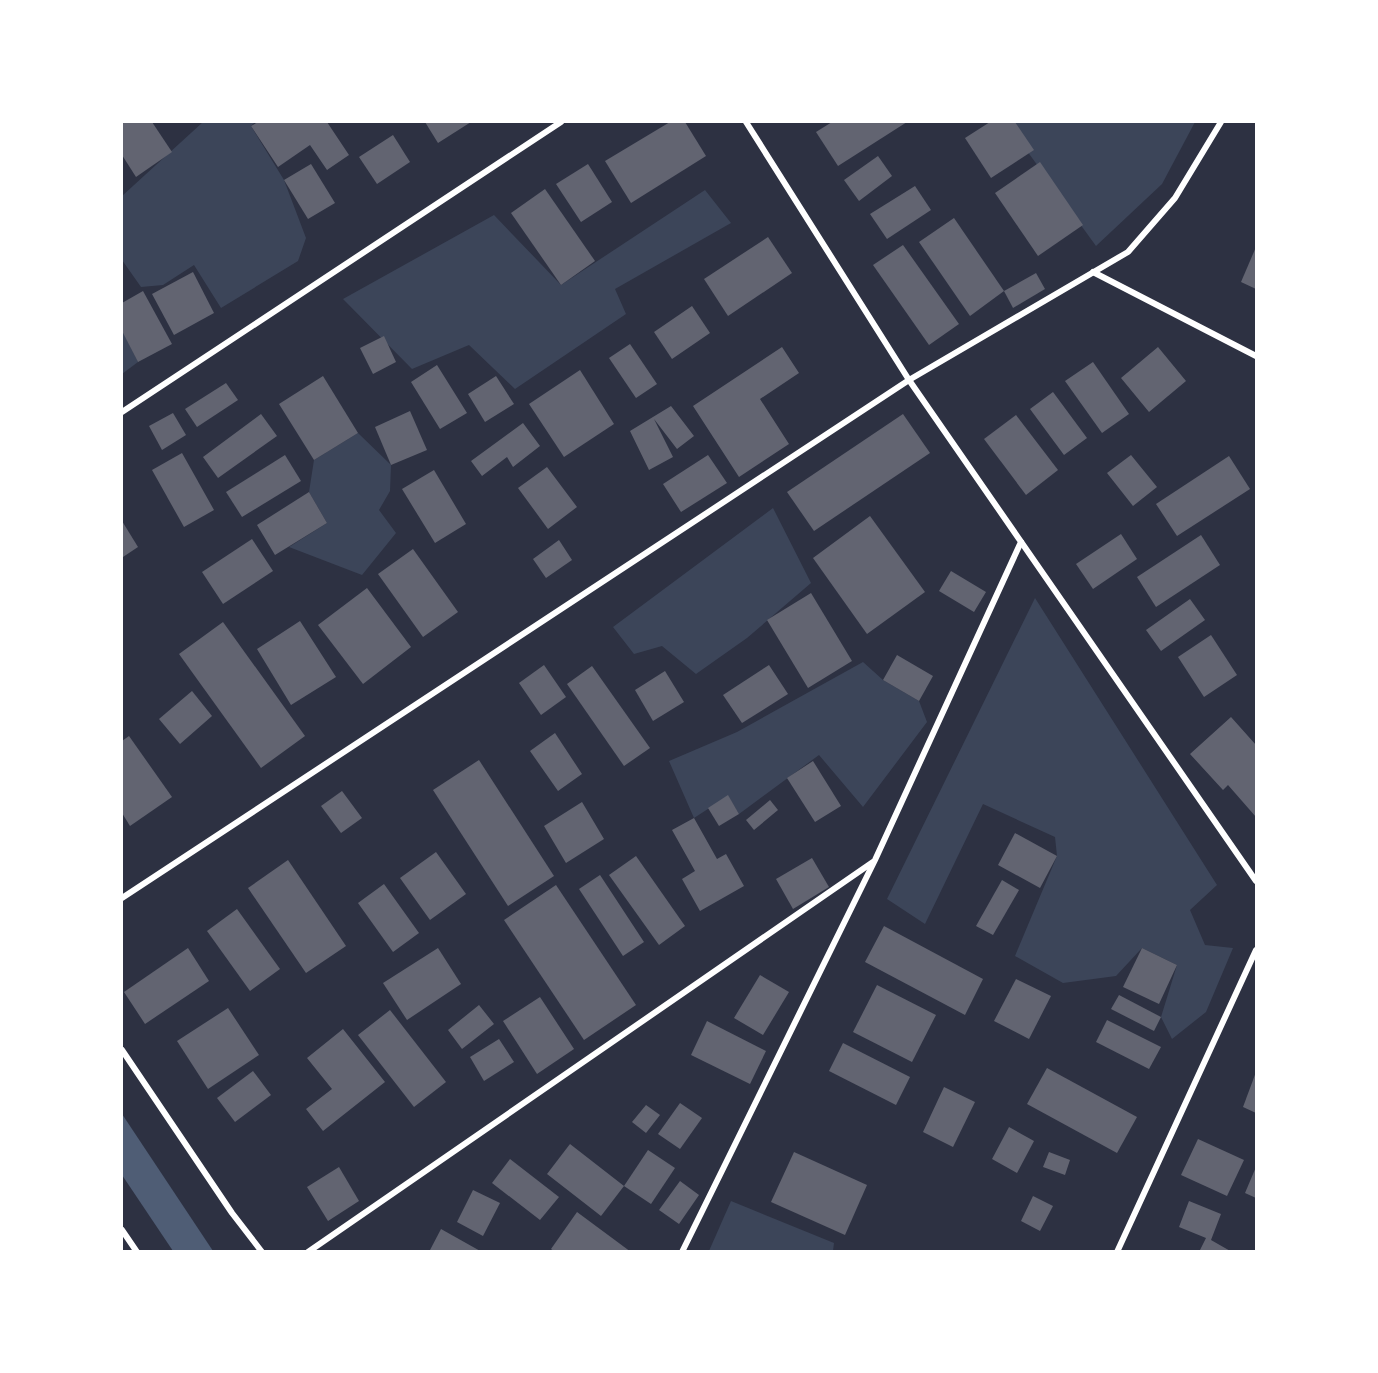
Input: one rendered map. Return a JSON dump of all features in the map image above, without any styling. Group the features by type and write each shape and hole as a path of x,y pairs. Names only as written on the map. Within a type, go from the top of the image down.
{"street":[{"path":"122,412 561,122"},
{"path":"746,122 909,380 1257,881"},
{"path":"122,898 909,380 1128,252 1175,198 1221,122"},
{"path":"1093,272 1257,356"},
{"path":"682,1251 875,860 1021,542"},
{"path":"308,1251 875,860"},
{"path":"1117,1251 1257,950"},
{"path":"122,1050 232,1213 262,1251"},
{"path":"122,1230 137,1251"}],"shaded area":[{"path":"203,122 255,122 251,126 284,180 306,238 298,261 221,308 194,265 163,285 141,287 122,260 122,196"},
{"path":"1006,122 1195,122 1162,184 1096,246"},
{"path":"705,190 731,223 615,289 626,314 515,389 469,345 412,369 343,299 494,215 561,285"},
{"path":"122,330 138,362 122,374"},
{"path":"358,433 391,465 390,491 379,510 396,533 362,575 289,547 327,523 309,492 314,460"},
{"path":"773,508 811,583 747,638 696,674 662,646 634,654 613,627"},
{"path":"1035,598 1217,885 1190,910 1205,945 1233,948 1206,1012 1172,1039 1161,1017 1177,965 1142,948 1116,976 1063,983 1015,956 1057,856 1055,837 983,804 925,924 887,899"},
{"path":"863,662 883,680 919,701 927,722 863,807 819,755 739,814 728,796 694,818 669,761 737,732"},
{"path":"122,1114 213,1251 173,1251 122,1175"},
{"path":"731,1201 834,1243 833,1251 709,1251"}],"building":[{"path":"122,122 152,122 172,152 136,177 122,155"},
{"path":"258,122 327,122 349,155 327,170 310,145 278,167 251,126"},
{"path":"425,122 471,122 438,143"},
{"path":"670,122 685,122 706,156 631,203 605,161"},
{"path":"832,122 907,122 838,166 816,132"},
{"path":"990,122 1015,122 1034,150 991,178 965,138"},
{"path":"393,135 410,162 377,184 359,157"},
{"path":"878,156 892,176 859,201 844,180"},
{"path":"1040,162 1083,225 1038,256 995,193"},
{"path":"311,164 335,203 308,219 284,180"},
{"path":"588,164 612,202 581,222 556,184"},
{"path":"915,186 931,210 887,239 870,214"},
{"path":"545,189 595,261 561,285 511,213"},
{"path":"954,218 1004,291 970,316 919,242"},
{"path":"768,237 792,273 728,316 704,279"},
{"path":"903,245 959,324 929,345 873,265"},
{"path":"1256,247 1256,289 1241,282"},
{"path":"193,272 214,313 174,335 152,294"},
{"path":"1036,273 1045,289 1013,308 1004,291"},
{"path":"143,291 172,344 138,362 122,331 122,303"},
{"path":"692,306 710,333 672,359 654,332"},
{"path":"384,336 396,362 373,374 360,348"},
{"path":"630,344 657,384 636,398 609,358"},
{"path":"782,347 799,373 760,399 789,444 739,477 693,406"},
{"path":"1158,347 1186,381 1149,412 1121,378"},
{"path":"1093,362 1129,414 1102,433 1065,381"},
{"path":"437,365 467,413 440,429 411,382"},
{"path":"580,370 614,424 564,457 529,404"},
{"path":"323,376 358,433 314,460 279,404"},
{"path":"496,376 514,404 485,422 468,394"},
{"path":"226,383 238,400 197,427 185,409"},
{"path":"1053,392 1087,438 1064,455 1030,409"},
{"path":"671,406 694,436 677,449 654,419 673,457 649,470 630,431"},
{"path":"410,411 427,450 391,465 375,427"},
{"path":"173,413 186,435 162,450 149,426"},
{"path":"261,414 277,436 218,478 203,457"},
{"path":"903,414 930,453 814,531 787,492"},
{"path":"1016,415 1058,470 1026,495 984,439"},
{"path":"523,423 540,446 513,467 507,457 482,476 471,461"},
{"path":"182,453 214,510 184,527 152,470"},
{"path":"285,455 301,481 242,517 226,492"},
{"path":"708,455 727,483 681,512 663,484"},
{"path":"1131,455 1157,487 1133,506 1107,473"},
{"path":"1229,456 1250,489 1177,536 1156,504"},
{"path":"547,467 577,507 548,529 518,488"},
{"path":"434,470 466,524 435,543 402,489"},
{"path":"309,492 327,523 275,555 257,525"},
{"path":"870,516 925,592 867,634 813,558"},
{"path":"122,521 138,547 123,557 122,555"},
{"path":"1121,534 1137,559 1093,589 1076,564"},
{"path":"1201,535 1220,565 1156,607 1137,577"},
{"path":"252,539 273,571 223,604 202,572"},
{"path":"559,540 572,560 546,578 533,559"},
{"path":"413,549 458,612 423,637 378,574"},
{"path":"951,571 986,592 974,612 939,591"},
{"path":"367,588 411,647 363,684 318,625"},
{"path":"811,593 852,661 808,688 767,620"},
{"path":"1190,599 1205,620 1161,651 1146,630"},
{"path":"300,621 336,677 291,705 257,649"},
{"path":"223,622 305,736 261,768 179,654"},
{"path":"1211,635 1237,675 1204,697 1178,657"},
{"path":"897,655 933,676 919,701 883,680"},
{"path":"544,665 566,697 541,715 519,683"},
{"path":"769,665 788,694 742,723 723,695"},
{"path":"592,666 650,748 624,766 567,684"},
{"path":"665,671 684,702 653,721 635,690"},
{"path":"192,691 212,716 180,744 159,719"},
{"path":"1231,717 1256,745 1256,817 1228,785 1223,790 1190,754"},
{"path":"555,733 582,774 558,791 530,751"},
{"path":"129,736 172,797 130,826 122,813 122,741"},
{"path":"479,760 554,876 508,906 433,790"},
{"path":"813,761 841,806 815,822 787,778"},
{"path":"342,791 362,818 341,833 321,806"},
{"path":"728,795 739,814 719,826 708,808"},
{"path":"770,800 778,810 754,830 746,820"},
{"path":"582,802 604,839 566,863 544,826"},
{"path":"694,818 717,859 726,854 744,886 700,911 682,879 695,871 672,830"},
{"path":"1015,833 1057,856 1040,888 998,865"},
{"path":"436,852 466,894 430,920 400,878"},
{"path":"636,856 685,926 659,945 609,875"},
{"path":"812,858 829,887 793,909 776,879"},
{"path":"288,860 346,946 306,973 248,888"},
{"path":"600,875 644,942 623,956 579,889"},
{"path":"1002,880 1019,890 993,935 976,926"},
{"path":"384,884 419,933 393,952 358,903"},
{"path":"556,885 636,1005 584,1040 504,920"},
{"path":"237,909 280,969 250,991 207,931"},
{"path":"884,926 983,979 965,1015 865,962"},
{"path":"188,948 209,981 145,1024 124,992"},
{"path":"438,948 461,984 407,1020 383,983"},
{"path":"1142,948 1177,965 1159,1004 1123,987"},
{"path":"760,975 789,992 763,1035 734,1018"},
{"path":"1016,979 1051,996 1029,1039 994,1021"},
{"path":"877,985 936,1015 912,1062 853,1032"},
{"path":"1119,995 1161,1017 1154,1031 1111,1009"},
{"path":"540,997 574,1049 537,1074 503,1021"},
{"path":"479,1005 494,1024 462,1049 448,1030"},
{"path":"228,1008 259,1055 208,1089 177,1041"},
{"path":"390,1010 446,1082 414,1107 358,1035"},
{"path":"1107,1020 1161,1047 1149,1069 1096,1042"},
{"path":"707,1021 766,1051 750,1084 691,1055"},
{"path":"343,1029 385,1082 323,1131 306,1109 332,1089 307,1058"},
{"path":"499,1039 514,1062 484,1081 470,1057"},
{"path":"843,1043 910,1077 896,1105 829,1071"},
{"path":"1047,1068 1137,1117 1117,1153 1027,1104"},
{"path":"253,1071 271,1095 235,1122 217,1098"},
{"path":"1256,1072 1256,1113 1243,1107"},
{"path":"944,1087 975,1102 953,1147 923,1132"},
{"path":"680,1103 702,1118 680,1149 658,1134"},
{"path":"646,1105 660,1115 646,1133 632,1122"},
{"path":"1009,1127 1034,1141 1017,1173 992,1159"},
{"path":"1198,1139 1244,1160 1227,1196 1181,1175"},
{"path":"570,1144 624,1186 601,1216 547,1174"},
{"path":"648,1150 675,1168 651,1204 624,1186"},
{"path":"794,1152 867,1185 845,1235 771,1202"},
{"path":"1049,1152 1070,1160 1065,1175 1043,1167"},
{"path":"510,1159 559,1197 540,1220 492,1183"},
{"path":"339,1167 359,1201 328,1221 307,1187"},
{"path":"1256,1167 1256,1198 1245,1193"},
{"path":"680,1181 699,1195 679,1224 659,1210"},
{"path":"473,1190 500,1203 483,1236 457,1222"},
{"path":"1033,1196 1053,1206 1040,1231 1021,1221"},
{"path":"1189,1201 1221,1214 1211,1240 1232,1252 1199,1252 1206,1238 1179,1227"},
{"path":"577,1212 631,1252 555,1252 551,1249"},
{"path":"441,1229 482,1252 429,1252"}]}
